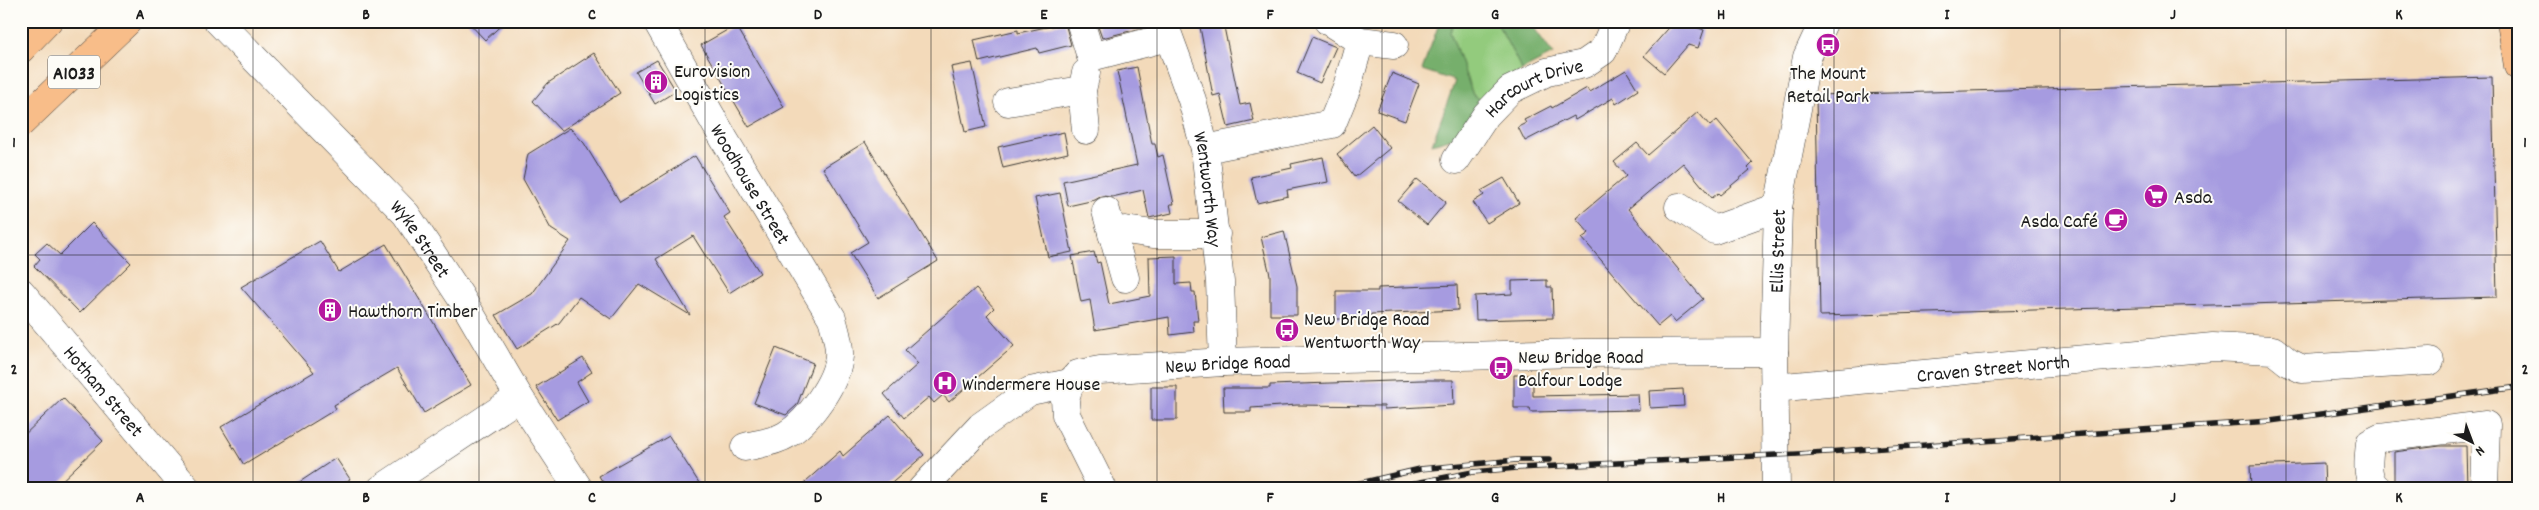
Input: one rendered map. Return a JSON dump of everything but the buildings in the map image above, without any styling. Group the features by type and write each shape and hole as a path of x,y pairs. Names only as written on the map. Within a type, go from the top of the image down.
{"highway":[{"path":"21,49 48,21"},
{"name":"A1033","path":"21,123 128,21"},
{"path":"2511,21 2518,66"}],"street":[{"name":"Wyke Street","path":"218,21 406,214 460,296 519,397 578,489"},
{"path":"1080,21 1091,57 1082,90 1086,130"},
{"path":"1328,21 1360,41 1394,45"},
{"name":"Harcourt Drive","path":"1456,160 1486,115 1510,90 1547,72 1584,64 1603,51 1616,21"},
{"name":"Ellis Street","path":"1776,489 1774,352 1778,206 1807,57 1824,21"},
{"name":"Woodhouse Street","path":"663,24 724,139 832,318 840,354 837,371 820,399 804,420 785,436 745,447"},
{"path":"1091,57 1165,29"},
{"name":"Wentworth Way","path":"1165,29 1192,100 1205,149 1216,234 1223,362"},
{"path":"1205,149 1332,124 1347,87 1360,41"},
{"path":"1008,102 1082,90"},
{"path":"1679,207 1714,230 1778,206"},
{"path":"1125,278 1109,222 1125,230 1153,234 1216,234"},
{"name":"Hotham Street","path":"21,292 187,489"},
{"name":"Craven Street North","path":"1774,388 2213,347 2272,350 2288,362 2302,369 2430,361"},
{"name":"New Bridge Road","path":"922,489 981,426 1030,391 1070,383 1078,374 1100,370 1223,362 1581,353 1774,352"},
{"path":"1070,383 1065,399 1066,414 1103,489"},
{"path":"381,489 519,397"},
{"path":"2378,489 2375,487 2368,471 2370,443 2380,438 2486,425 2484,489"},
{"path":"944,489 966,466 966,460 959,450"},
{"path":"2369,459 2392,489"}],"green space":[{"path":"1440,21 1454,21 1450,32 1473,95 1487,104 1466,134 1432,144 1455,81 1422,70"},
{"path":"1454,21 1496,21 1522,70 1487,104 1473,95 1450,32"},
{"path":"1496,21 1529,21 1553,54 1522,70"}],"railway":[{"path":"1384,489 1473,472 1517,468 1798,454 2270,421 2518,387"},
{"path":"1335,489 1420,469 1516,460 1549,460"}],"place":[{"name":"The Mount Retail Park","path":"1828,45"},
{"name":"Eurovision Logistics","path":"656,82"},
{"name":"Asda","path":"2156,196"},
{"name":"Asda Café","path":"2116,220"},
{"name":"Hawthorn Timber","path":"330,310"},
{"name":"New Bridge Road Wentworth Way","path":"1287,330"},
{"name":"New Bridge Road Balfour Lodge","path":"1501,368"},
{"name":"Windermere House","path":"945,383"}]}
